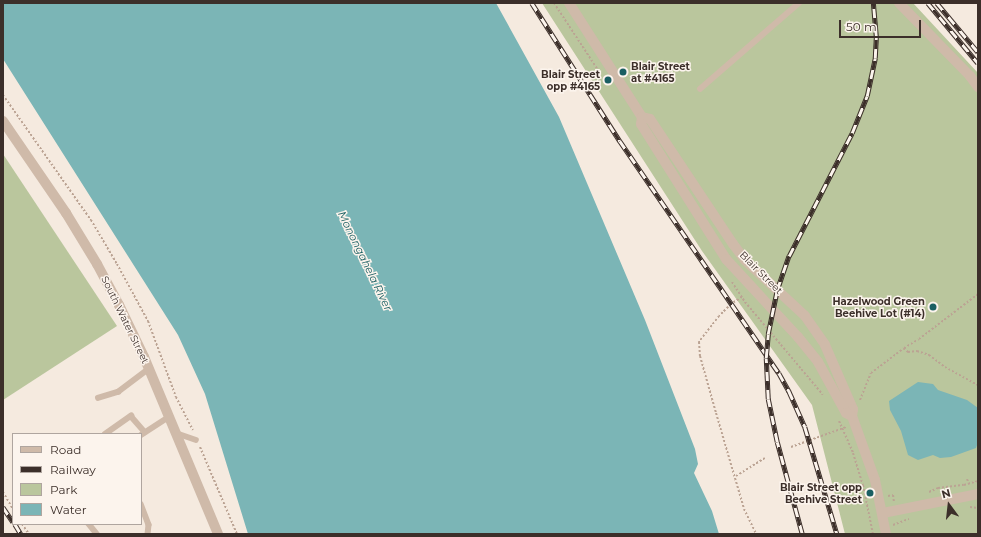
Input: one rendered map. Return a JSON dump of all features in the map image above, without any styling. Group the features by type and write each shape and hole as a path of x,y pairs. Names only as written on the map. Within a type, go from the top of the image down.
{"street":[{"name":"Blair Street","path":"569,3 642,117 641,124 726,259 751,288 798,337 818,362 846,412 853,420"},
{"path":"899,3 970,76 978,87"},
{"name":"Blair Street","path":"642,117 650,119 745,260 805,316 815,328 825,345 853,409 853,420 875,480 883,513 886,534"},
{"name":"South Water Street","path":"3,121 66,213 97,264 128,322 170,417 218,534"},
{"path":"883,513 978,494"}],"lane":[{"path":"700,89 799,3"},
{"path":"98,398 118,392 149,369"},
{"path":"106,433 132,416 143,434 170,417"},
{"path":"176,433 196,440"},
{"path":"142,508 148,525 148,534"},
{"path":"90,525 97,534"}],"path":[{"path":"751,288 719,316 699,342 700,356 736,476 744,509 756,534"},
{"path":"857,407 870,373 919,339 978,294"},
{"path":"785,348 824,396"},
{"path":"904,348 908,352 917,350 929,355 945,367 978,385"},
{"path":"838,419 863,485 873,534"},
{"path":"791,447 842,428 853,420"},
{"path":"736,476 765,458"},
{"path":"923,494 938,488 964,485 978,481"},
{"path":"3,492 12,507"},
{"path":"894,501 899,499"},
{"path":"23,525 29,534"}],"green space":[{"path":"542,3 913,3 978,73 978,534 845,534 812,405 702,251"},
{"path":"3,154 117,326 3,400"}],"water":[{"name":"Monongahela River","path":"3,3 496,3 559,117 645,320 695,449 698,464 694,473 712,511 719,534 248,534 205,394 178,335 3,59"},
{"path":"918,382 933,384 938,390 967,400 978,408 978,442 976,448 951,457 940,458 933,455 918,460 908,455 901,431 890,410 889,401"}],"railway":[{"path":"532,3 620,141 779,373 789,391 805,427 837,534"},
{"path":"802,534 777,442 768,399 766,358 768,334 777,290 789,256 852,133 867,96 875,58 876,36 873,3"},
{"path":"928,3 978,63"},
{"path":"937,3 978,52"},
{"path":"3,507 12,520"},
{"path":"16,525 21,534"}],"place":[{"name":"Blair Street at #4165","path":"623,72"},
{"name":"Blair Street opp #4165","path":"608,80"},
{"name":"Hazelwood Green Beehive Lot (#14)","path":"933,307"},
{"name":"Blair Street opp Beehive Street","path":"870,493"}]}
